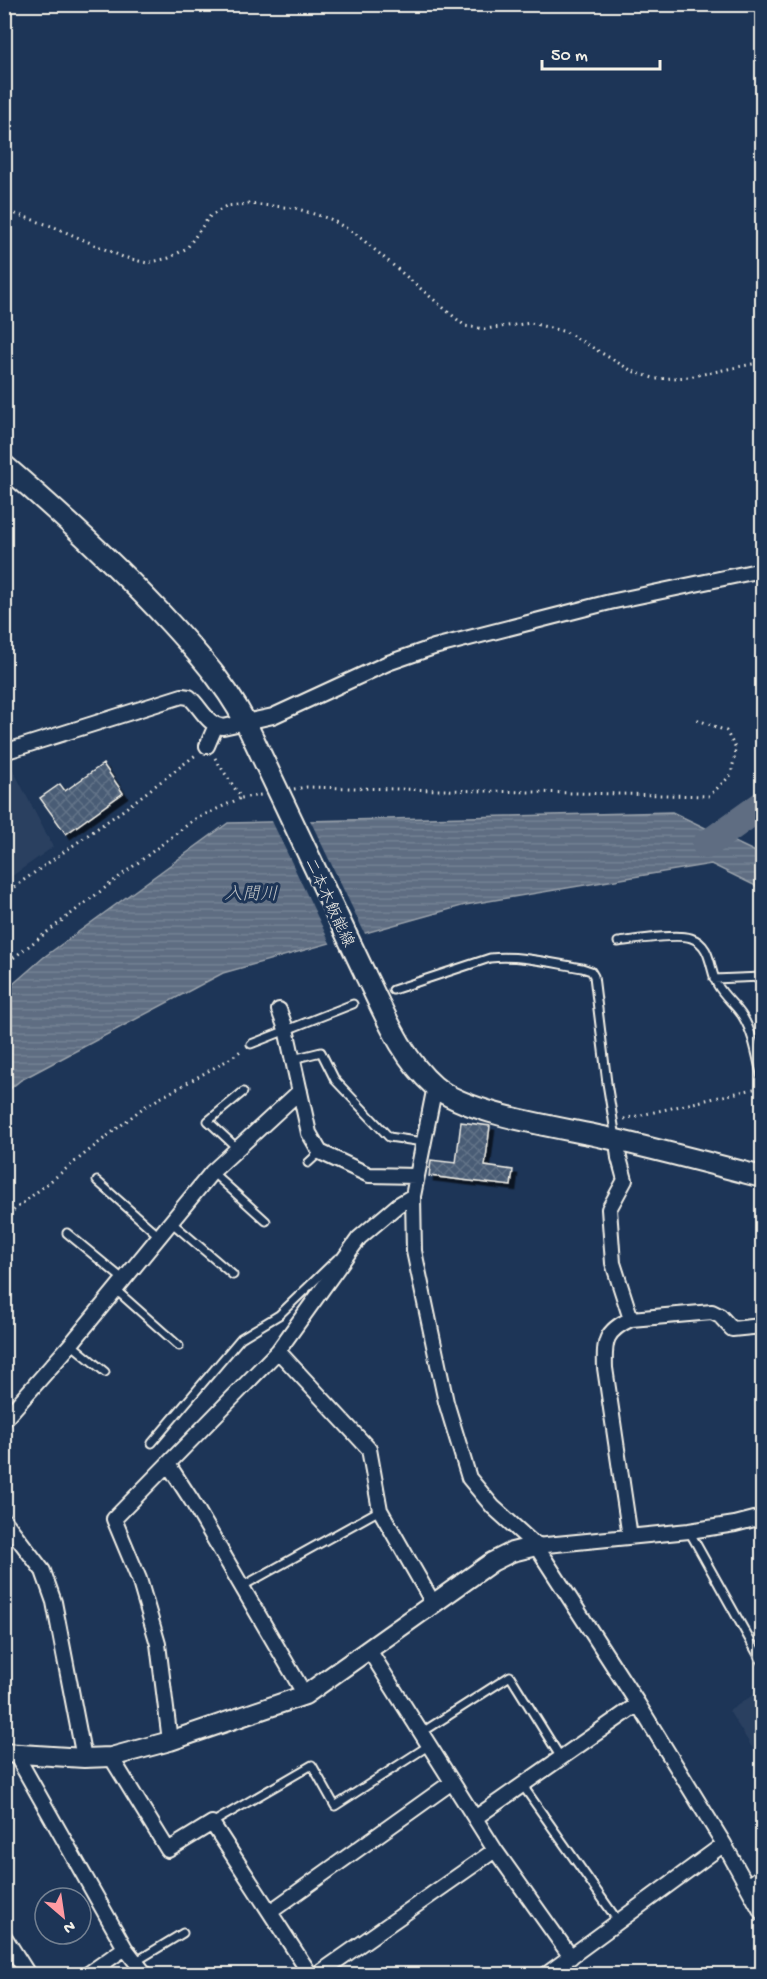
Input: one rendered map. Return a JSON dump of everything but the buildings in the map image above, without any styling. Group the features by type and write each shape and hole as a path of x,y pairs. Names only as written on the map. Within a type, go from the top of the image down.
{"main road":[{"name":"二本木飯能線","path":"4,465 88,539 154,605 226,689 250,730 365,974 406,1053 418,1070 435,1086 464,1103 494,1112 615,1131 762,1177"}],"street":[{"path":"4,752 182,696 189,697 216,725 250,730 273,716 388,663 434,647 610,602 762,570"},
{"path":"207,746 216,725"},
{"path":"279,1010 286,1029 309,1133 320,1152 369,1175 416,1176"},
{"path":"435,1086 413,1196 414,1251 446,1402 469,1478 493,1507 536,1546 638,1704 724,1844 762,1913"},
{"path":"4,1420 71,1344 212,1172 300,1091"},
{"path":"615,1131 625,1180 609,1209 612,1248 618,1279 631,1319"},
{"path":"170,1741 158,1644 139,1579 114,1519 278,1351 358,1238 398,1205 413,1196"},
{"path":"630,1537 604,1345 609,1335 618,1325 631,1319 712,1312 720,1316 732,1329 762,1326"},
{"path":"278,1351 369,1449 380,1510 434,1603"},
{"path":"168,1464 305,1695"},
{"path":"10,1753 84,1758 111,1757 170,1741 305,1695 492,1562 513,1552 536,1546 689,1532 762,1517"},
{"path":"4,1520 43,1571 54,1602 84,1758"},
{"path":"369,1650 495,1850 571,1957"},
{"path":"476,1818 638,1704"},
{"path":"10,1753 125,1948 145,1974"},
{"path":"111,1757 168,1850 212,1823 310,1974"},
{"path":"270,1912 452,1782"},
{"path":"547,1974 724,1844"},
{"path":"318,1974 495,1850"},
{"path":"748,1887 762,1876"},
{"path":"4,1936 28,1974"},
{"path":"88,1974 125,1948"}],"lane":[{"path":"618,942 662,937 691,938 703,945 711,961 714,979 721,991 743,1016 749,1028 762,1078"},
{"path":"393,990 490,958 519,957 591,971 594,976 615,1131"},
{"path":"714,979 762,977"},
{"path":"251,1044 353,1004"},
{"path":"293,1059 321,1052 335,1080 389,1137 423,1142"},
{"path":"237,1148 208,1121 243,1092"},
{"path":"308,1163 320,1152"},
{"path":"212,1172 266,1221"},
{"path":"97,1181 159,1236"},
{"path":"171,1222 233,1275"},
{"path":"68,1233 179,1346"},
{"path":"152,1443 241,1338 279,1315 358,1238"},
{"path":"71,1344 105,1372"},
{"path":"241,1587 380,1510"},
{"path":"689,1532 762,1662"},
{"path":"421,1733 510,1676 561,1758"},
{"path":"212,1823 312,1765 335,1806 428,1746"},
{"path":"523,1786 618,1921"},
{"path":"135,1962 183,1932"}],"path":[{"path":"4,210 123,257 147,263 169,258 187,248 209,217 226,206 249,204 295,208 330,219 356,234 465,326 485,329 531,323 566,332 632,371 656,380 689,377 762,362"},
{"path":"285,790 319,787 709,796 731,775 736,749 726,731 696,718"},
{"path":"4,894 122,811 207,746 242,798"},
{"path":"4,965 195,819 242,798 263,794"},
{"path":"4,1218 144,1107 228,1060 251,1044"},
{"path":"615,1131 762,1087"}],"shaded area":[{"path":"11,766 53,847 5,881 5,768"},
{"path":"762,1689 762,1763 729,1711"}],"water":[{"name":"入間川","path":"672,812 762,855 762,889 711,864 465,905 223,973 21,1080 5,1093 5,991 44,957 228,823"}],"pier":[{"path":"309,818 366,936 331,945 271,819"}],"waterway":[{"path":"706,845 762,805"}]}
